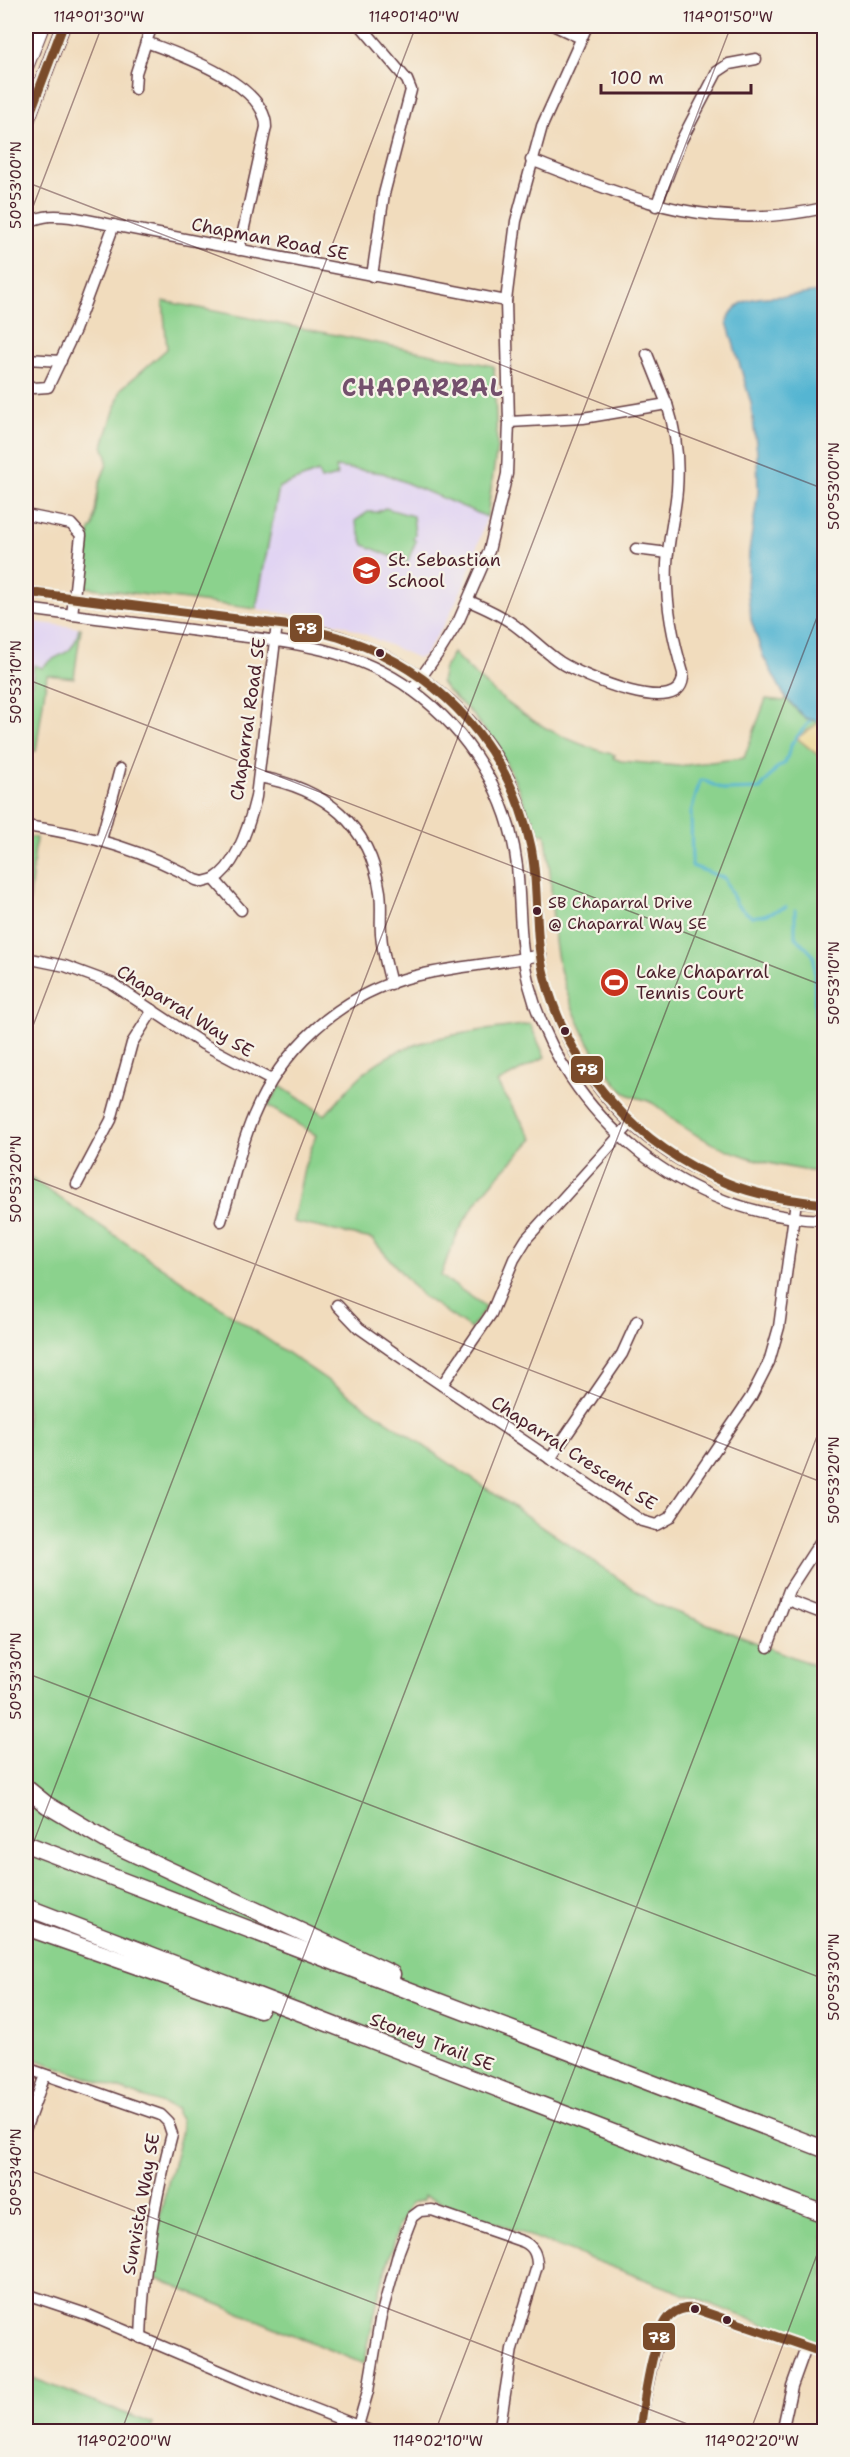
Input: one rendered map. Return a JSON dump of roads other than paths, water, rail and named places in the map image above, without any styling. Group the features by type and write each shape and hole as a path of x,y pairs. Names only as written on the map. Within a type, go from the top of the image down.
{"highway":[{"path":"26,1788 47,1805 111,1843 524,2036"},
{"path":"26,1844 825,2149"},
{"name":"Stoney Trail SE","path":"26,1907 825,2214"},
{"path":"26,1927 573,2117"}],"main road":[{"path":"26,67 42,26"},
{"path":"26,124 63,26"}],"street":[{"path":"135,89 136,73 152,26"},
{"path":"361,26 407,80 411,90 385,188 372,276"},
{"path":"555,26 581,38"},
{"path":"412,690 445,644 469,601 489,551 507,474 509,422 506,301 512,241 531,160 556,93 587,26"},
{"path":"146,42 218,72 245,92 264,114 266,127 239,250"},
{"path":"656,206 681,141 717,72 729,64 756,59"},
{"path":"531,160 656,206 708,215 753,218 780,216 825,207"},
{"name":"Chapman Road SE","path":"29,222 39,217 52,215 114,225 506,301"},
{"path":"26,384 34,388 48,387 61,361 114,225"},
{"path":"469,601 508,620 554,658 584,675 626,690 667,695 678,689 683,676 669,615 668,553 677,478 673,427 667,404 647,354"},
{"path":"26,362 27,359 61,361"},
{"path":"509,422 583,418 667,404"},
{"path":"26,515 65,521 78,531 81,540 72,615"},
{"path":"636,549 668,553"},
{"path":"26,592 331,633 391,657 422,676 451,701 474,726 501,766 515,795 531,846 541,955 552,1000 569,1042 595,1083 631,1124 669,1153 711,1177 754,1193 825,1204"},
{"path":"26,609 312,646 353,658 385,673 412,690 460,734 477,758 498,797 514,850 524,958 534,1003 555,1051 580,1091 620,1136 651,1162 696,1189 747,1208 794,1218 825,1220"},
{"name":"Chaparral Road SE","path":"214,879 225,871 231,861 246,831 256,797 277,624"},
{"path":"101,840 120,769"},
{"path":"259,777 297,786 321,797 341,813 363,840 380,889 382,946 391,984"},
{"path":"26,826 101,840 151,857 203,882 214,879 241,910"},
{"path":"221,1221 248,1130 271,1080 296,1048 319,1026 356,1000 391,984 430,973 541,955"},
{"name":"Chaparral Way SE","path":"26,958 65,966 96,976 124,990 203,1044 271,1080"},
{"path":"77,1184 111,1120 132,1042 153,1010"},
{"path":"442,1385 491,1314 510,1266 524,1242 631,1124"},
{"name":"Chaparral Crescent SE","path":"337,1305 359,1328 646,1524 656,1525 669,1518 751,1397 769,1362 779,1327 796,1201"},
{"path":"550,1459 622,1354 637,1321"},
{"path":"768,1647 794,1581 825,1536"},
{"path":"785,1599 825,1614"},
{"name":"Sunvista Way SE","path":"26,2068 161,2115 171,2128 172,2134 159,2182 149,2233 141,2338"},
{"path":"26,2127 45,2074"},
{"path":"358,2426 368,2391 380,2320 399,2250 412,2217 420,2211 432,2210 524,2242 532,2247 536,2255 537,2266 512,2349 499,2432"},
{"path":"26,2294 86,2314 373,2432"},
{"path":"640,2432 647,2390 665,2324 668,2318 679,2309 693,2308 825,2353"},
{"path":"782,2432 792,2386 806,2347"}],"water":[{"path":"824,291 824,729 820,722 805,718 785,697 763,656 751,620 747,588 749,552 758,492 757,452 751,403 727,322 737,307 751,299"}],"waterway":[{"path":"786,907 752,917 737,905 724,878 692,866 691,812 700,781 703,780 725,790 760,789 777,768 785,763 792,743 810,721"},
{"path":"795,910 795,936 814,956 815,1015 824,1033"}],"place":[{"name":"St. Sebastian School","path":"367,570"},
{"name":"SB Chaparral Drive @ Chaparral Way SE","path":"537,911"},
{"name":"Lake Chaparral Tennis Court","path":"615,982"}],"district":[{"name":"CHAPARRAL","path":"423,388"}]}
